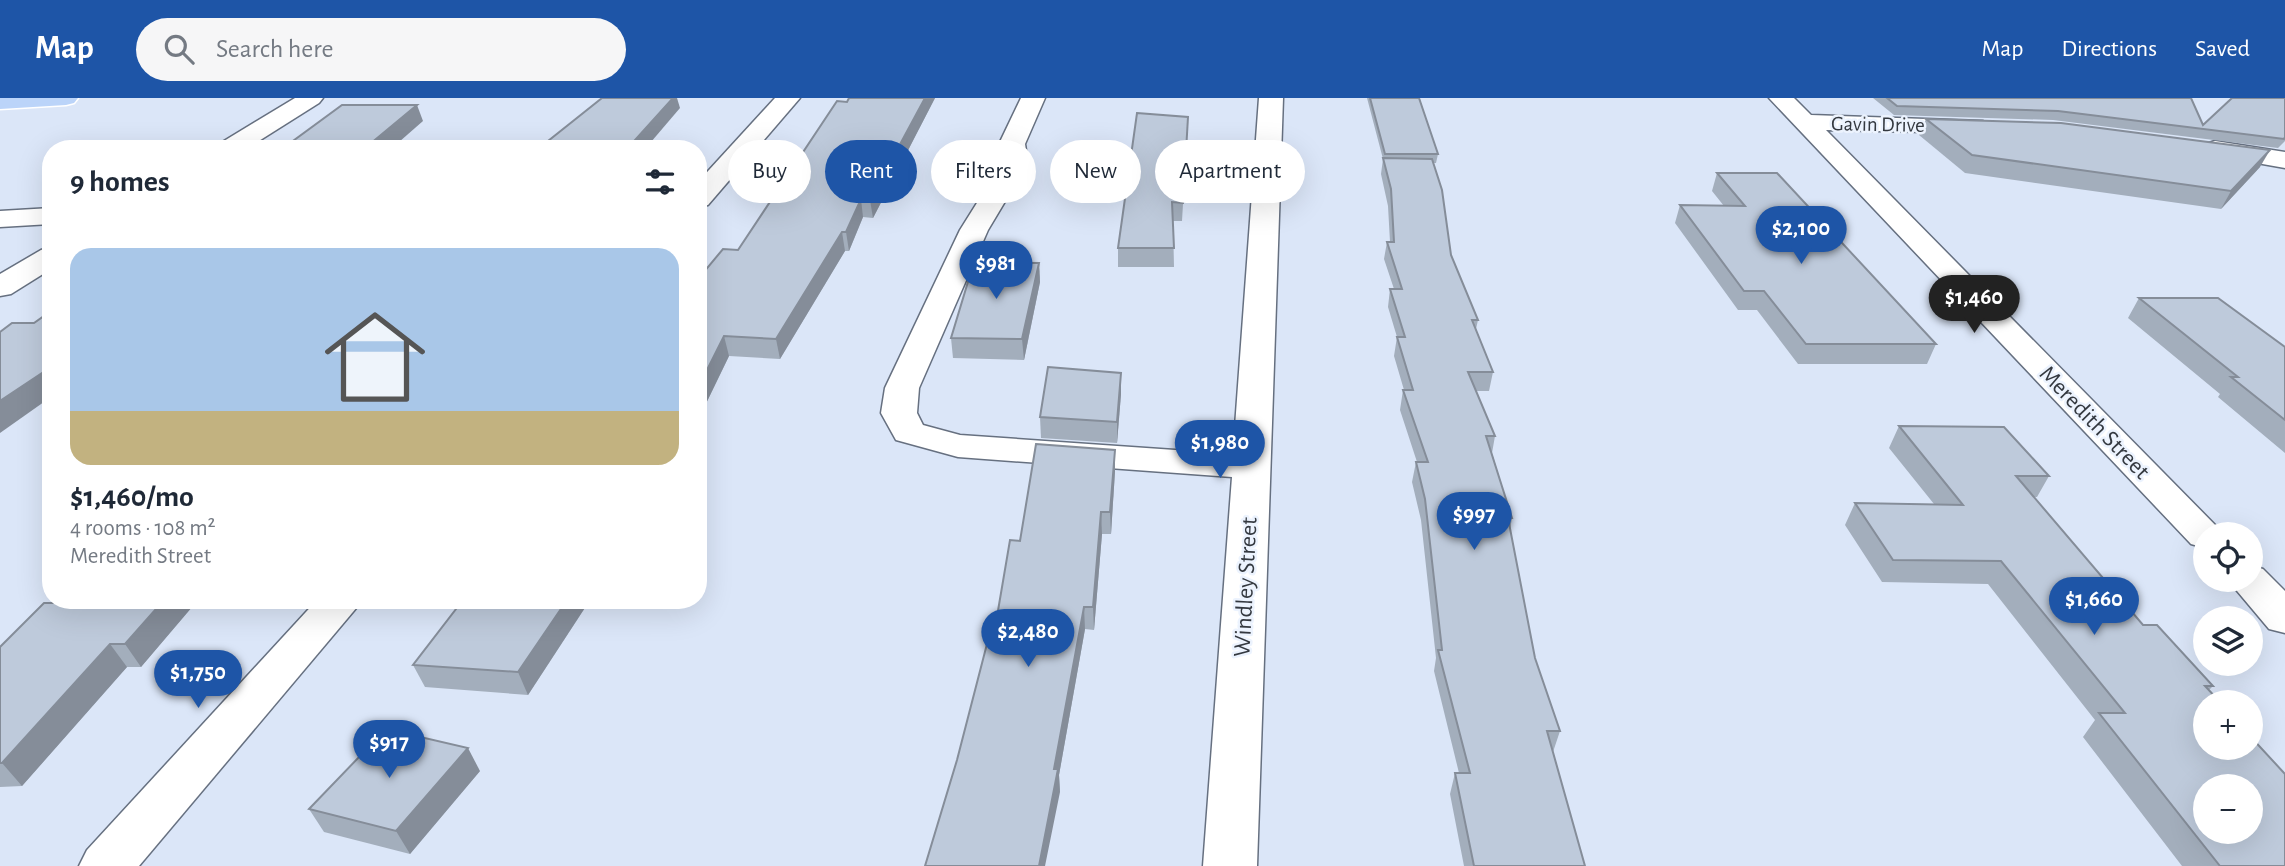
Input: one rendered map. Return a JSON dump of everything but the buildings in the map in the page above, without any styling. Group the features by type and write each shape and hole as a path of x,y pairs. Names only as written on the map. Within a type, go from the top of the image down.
{"main road":[{"path":"0,102 66,98"}],"street":[{"path":"243,140 311,98"},
{"path":"707,189 788,98"},
{"path":"1033,98 1012,144 1015,163 974,230 902,388 899,413 909,432 958,446 1251,467"},
{"name":"Windley Street","path":"1230,866 1271,98"},
{"name":"Meredith Street","path":"1781,98 2193,523"},
{"name":"Gavin Drive","path":"1805,122 2002,128"},
{"path":"2197,147 2285,160"},
{"path":"0,219 42,217"},
{"path":"0,287 42,261"},
{"path":"2260,592 2285,618"},
{"path":"106,866 334,609"}]}
